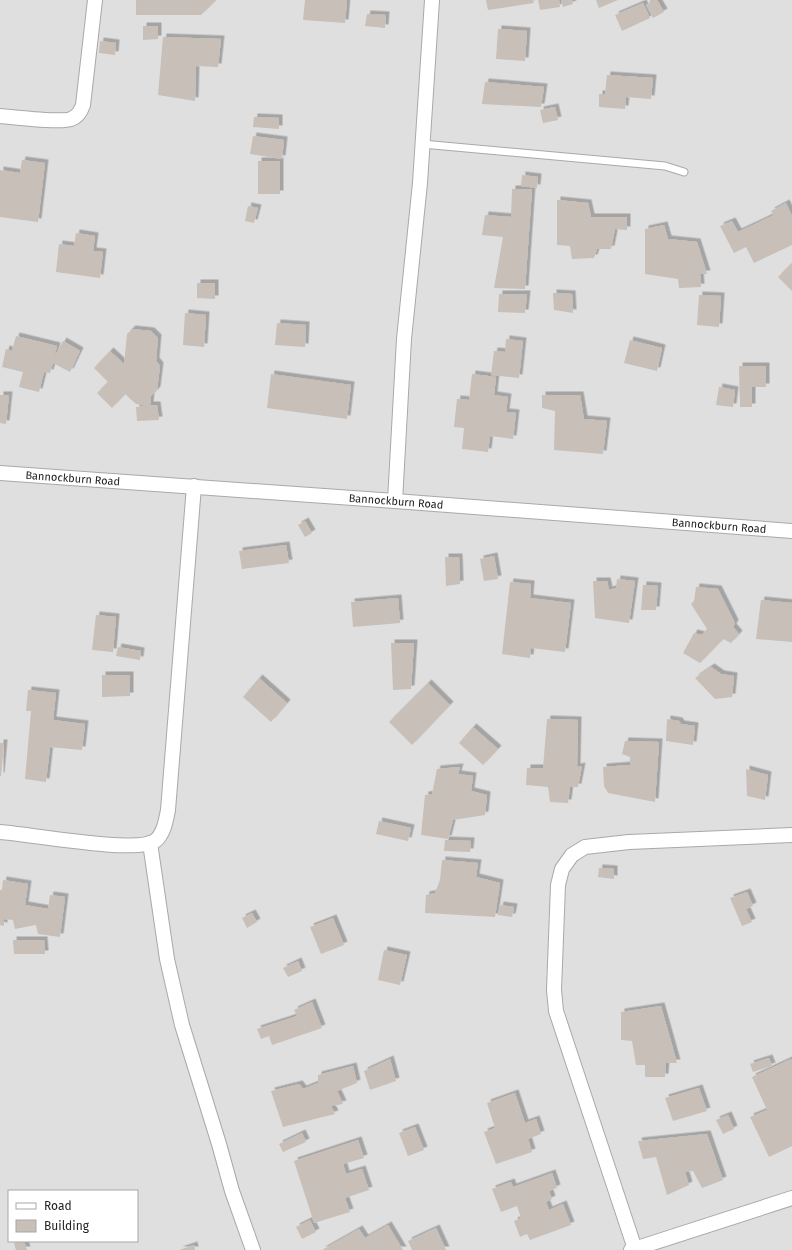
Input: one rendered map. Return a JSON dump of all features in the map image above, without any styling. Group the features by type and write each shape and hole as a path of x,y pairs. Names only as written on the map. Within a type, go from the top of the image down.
{"street":[{"path":"0,116 66,120 71,119 80,112 83,105 95,0"},
{"path":"395,501 404,339 422,144 432,0"},
{"name":"Bannockburn Road","path":"0,473 98,481 194,486 792,531"},
{"path":"0,832 97,844 140,846 156,840 162,832 166,823 168,810 194,486"},
{"path":"792,835 629,842 586,847 572,855 562,869 558,884 554,990 556,1011 633,1249 792,1198"},
{"path":"150,843 167,959 182,1025 232,1191 253,1250"}],"lane":[{"path":"422,144 665,166 684,172"}],"shaded area":[{"path":"0,0 792,0 792,1250 0,1250"}],"building":[{"path":"136,0 216,0 201,15 136,15"},
{"path":"305,0 347,0 345,23 303,20"},
{"path":"486,0 533,0 534,3 488,10"},
{"path":"538,0 559,0 560,7 540,10"},
{"path":"561,0 572,0 573,4 563,7"},
{"path":"596,0 618,0 599,8"},
{"path":"654,0 657,0 664,12 653,18 646,5"},
{"path":"643,3 650,18 622,31 615,15"},
{"path":"367,14 386,15 385,28 365,26"},
{"path":"143,26 158,26 158,39 143,40"},
{"path":"498,29 527,31 525,61 496,59"},
{"path":"163,37 221,39 218,67 196,66 195,101 158,95"},
{"path":"100,41 116,43 115,55 99,53"},
{"path":"607,75 653,78 651,99 626,97 625,109 599,107 599,94 605,94"},
{"path":"485,82 544,87 541,107 482,104"},
{"path":"555,107 558,120 543,123 540,110"},
{"path":"254,117 279,118 279,129 253,127"},
{"path":"253,136 284,140 282,159 250,154"},
{"path":"22,160 45,163 38,222 0,217 0,170 20,173"},
{"path":"258,161 280,161 280,194 258,194"},
{"path":"522,175 538,177 537,188 521,186"},
{"path":"512,189 532,189 525,289 494,288 503,237 482,235 485,215 511,217"},
{"path":"557,200 588,203 591,217 627,217 627,230 615,229 611,249 597,249 594,258 572,259 570,246 557,245"},
{"path":"786,203 792,216 792,245 754,263 746,247 734,253 720,226 732,221 738,232 774,215 771,211"},
{"path":"248,206 258,208 254,223 245,221"},
{"path":"664,225 668,239 697,242 707,274 700,274 701,287 679,288 678,279 645,274 645,229"},
{"path":"76,233 95,236 93,251 103,252 100,278 56,272 59,244 74,246"},
{"path":"792,263 792,291 778,277"},
{"path":"197,283 215,283 215,299 197,298"},
{"path":"553,293 572,294 573,313 554,310"},
{"path":"499,294 527,294 525,313 498,312"},
{"path":"699,295 721,296 719,327 697,325"},
{"path":"185,313 206,315 204,347 183,345"},
{"path":"277,323 306,325 305,347 275,345"},
{"path":"132,329 151,331 158,338 156,361 160,366 157,390 151,396 150,405 157,405 159,420 137,421 136,407 147,406 136,404 125,394 112,408 97,393 108,382 94,368 110,351 124,364 127,334"},
{"path":"16,336 57,346 54,358 63,341 80,351 70,372 53,363 50,373 44,372 39,392 19,387 23,372 2,367 6,349 12,351"},
{"path":"506,339 523,341 519,378 491,375 494,351 505,352"},
{"path":"630,340 662,348 657,371 624,363"},
{"path":"739,366 766,366 766,387 752,387 752,407 740,407"},
{"path":"271,374 351,385 347,419 267,408"},
{"path":"472,374 496,377 494,395 508,397 506,412 516,413 513,439 490,436 488,452 462,449 464,428 454,427 457,399 469,400"},
{"path":"719,387 735,390 733,407 716,405"},
{"path":"0,395 9,395 6,424 0,423"},
{"path":"542,395 580,395 584,419 607,421 603,454 554,450 555,411 542,408"},
{"path":"305,521 312,533 305,537 298,525"},
{"path":"286,545 289,563 242,569 239,551"},
{"path":"494,556 498,579 484,581 480,559"},
{"path":"445,557 459,557 460,584 446,586"},
{"path":"617,579 635,581 629,623 595,618 593,581 607,581 609,590 616,588"},
{"path":"510,582 531,584 530,598 571,603 565,652 531,648 530,658 502,654"},
{"path":"643,585 658,586 656,610 641,610"},
{"path":"696,587 718,589 735,623 733,627 739,634 731,643 723,639 700,663 683,653 694,633 702,635 707,629 691,604 694,601"},
{"path":"398,598 400,623 353,627 351,602"},
{"path":"761,600 792,603 792,642 756,639"},
{"path":"96,615 116,617 113,652 92,650"},
{"path":"391,643 414,643 411,689 393,690"},
{"path":"118,647 141,651 140,660 116,656"},
{"path":"711,667 721,674 734,676 732,697 715,699 695,678"},
{"path":"102,675 130,675 130,696 102,697"},
{"path":"259,678 287,703 271,722 243,697"},
{"path":"428,683 450,705 412,745 389,722"},
{"path":"28,690 56,693 53,720 85,724 82,750 50,747 46,782 25,779 31,711 26,711"},
{"path":"547,719 578,720 577,767 582,766 578,787 570,787 568,803 550,802 548,787 526,785 527,768 543,768"},
{"path":"667,719 679,721 681,724 695,726 693,745 666,741"},
{"path":"473,727 498,749 483,765 459,743"},
{"path":"625,741 659,742 655,802 608,793 604,786 603,767 630,765 630,757 622,754"},
{"path":"0,743 4,743 1,776 0,776"},
{"path":"460,767 458,774 473,776 471,791 487,795 485,815 453,820 448,839 421,835 425,795 432,794 437,769"},
{"path":"746,769 768,775 765,800 747,796"},
{"path":"379,821 411,828 408,841 376,834"},
{"path":"445,840 471,841 470,852 444,851"},
{"path":"442,860 478,863 476,877 500,883 495,917 425,913 426,895 435,893 440,880"},
{"path":"599,868 614,869 614,879 598,877"},
{"path":"3,880 28,884 25,905 48,909 50,895 65,897 60,937 38,934 36,925 15,929 13,920 4,919 4,926 0,925 0,890 2,890"},
{"path":"747,892 753,906 746,909 752,922 742,926 730,898"},
{"path":"500,905 514,907 512,917 498,915"},
{"path":"252,913 257,922 247,928 242,918"},
{"path":"333,918 344,945 321,954 310,927"},
{"path":"13,940 44,940 45,954 14,954"},
{"path":"384,950 407,955 400,985 378,980"},
{"path":"298,961 302,971 288,977 283,968"},
{"path":"312,1002 322,1028 272,1045 269,1036 261,1039 257,1029 297,1016 294,1010"},
{"path":"661,1006 677,1063 666,1063 665,1077 645,1077 645,1065 636,1065 632,1041 621,1040 621,1012"},
{"path":"769,1058 772,1066 753,1072 750,1064"},
{"path":"390,1059 396,1081 370,1090 364,1071"},
{"path":"791,1059 792,1146 769,1157 750,1117 767,1110 752,1077"},
{"path":"353,1066 357,1083 337,1091 343,1104 331,1106 335,1114 283,1127 271,1091 299,1084 303,1089 318,1083 318,1075"},
{"path":"699,1088 707,1111 673,1121 665,1098"},
{"path":"515,1093 525,1123 536,1119 541,1134 528,1139 532,1152 496,1164 484,1132 495,1128 487,1103"},
{"path":"728,1115 734,1129 723,1134 716,1120"},
{"path":"415,1127 424,1150 408,1156 399,1133"},
{"path":"302,1133 306,1142 283,1152 279,1144"},
{"path":"707,1134 723,1180 702,1188 693,1171 685,1172 689,1185 667,1195 656,1157 643,1159 638,1141"},
{"path":"358,1140 364,1158 343,1164 346,1174 362,1169 369,1190 345,1198 350,1212 314,1223 294,1161"},
{"path":"552,1173 557,1188 549,1191 552,1199 546,1202 549,1210 563,1204 571,1225 530,1240 527,1234 520,1237 514,1221 521,1218 517,1206 501,1212 492,1189 511,1182 513,1187"},
{"path":"310,1220 316,1232 302,1239 296,1227"},
{"path":"388,1225 403,1250 322,1250 359,1229 365,1238"},
{"path":"436,1228 446,1250 412,1250 408,1241"},
{"path":"24,1242 27,1250 16,1250 14,1243"},
{"path":"194,1245 195,1250 179,1250"}]}
